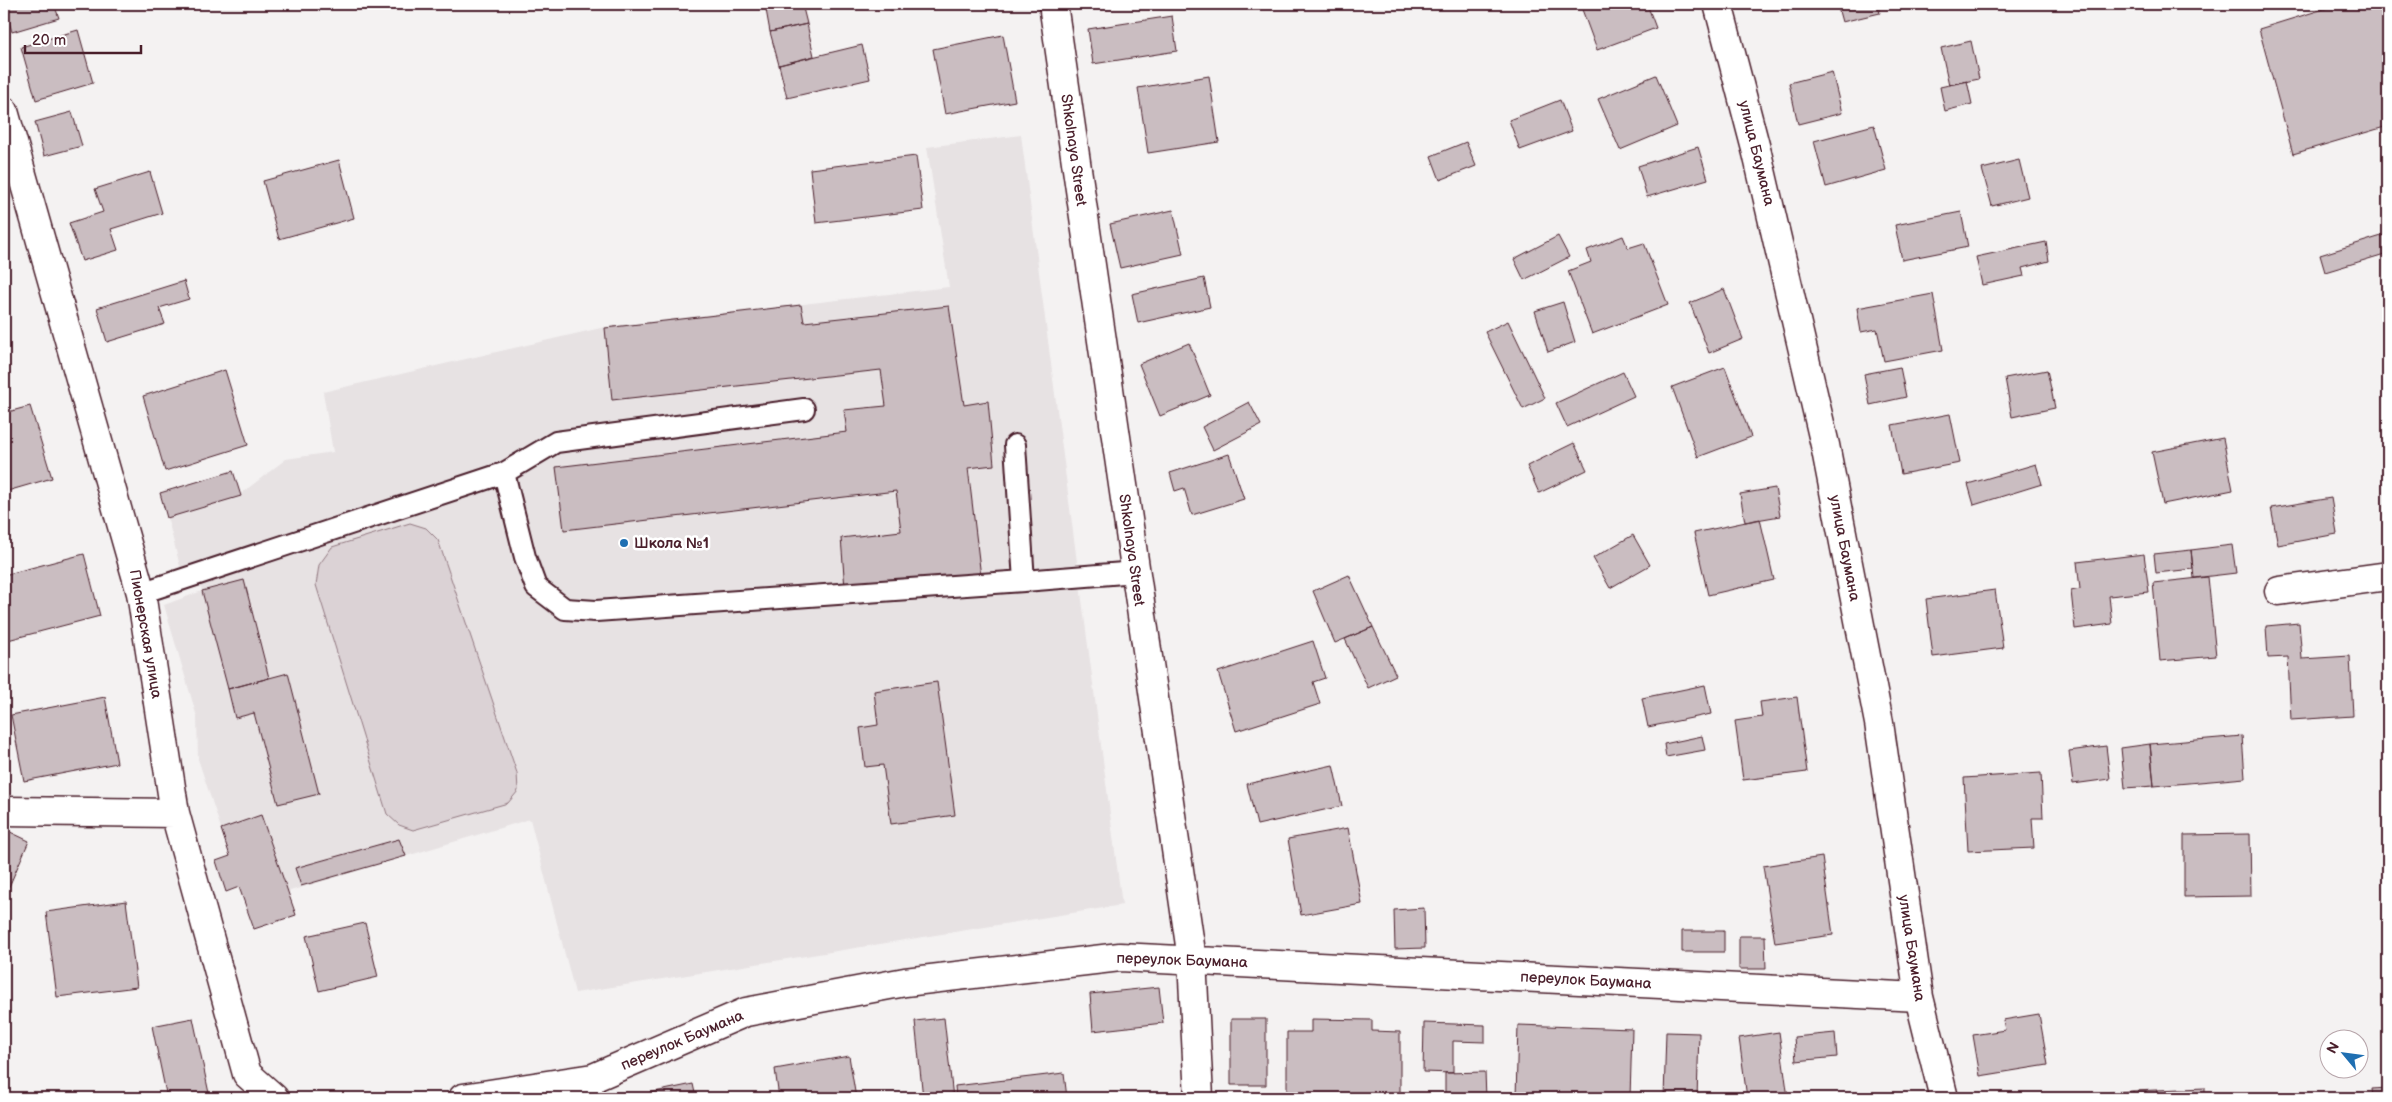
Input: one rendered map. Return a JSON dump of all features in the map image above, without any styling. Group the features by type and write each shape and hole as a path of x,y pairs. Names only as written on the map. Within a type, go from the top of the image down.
{"street":[{"name":"Shkolnaya Street","path":"1053,4 1192,959 1199,1098"},
{"name":"улица Баумана","path":"1718,4 1757,153 1825,445 1879,722 1918,997 1944,1098"},
{"name":"Пионерская улица","path":"4,110 141,593 175,813 248,1074 274,1098"},
{"path":"2279,590 2388,576"},
{"path":"4,811 175,813"},
{"name":"переулок Баумана","path":"463,1098 592,1088 746,1012 905,982 1120,957 1192,959 1918,997"}],"lane":[{"path":"141,593 504,473 556,442 804,409"},
{"path":"1015,446 1024,581"},
{"path":"504,473 525,557 536,587 565,609 596,611 1136,572"}],"shaded area":[{"name":"Школа №1","path":"1021,135 1122,905 575,993 530,819 246,904 198,759 197,717 164,605 202,591 197,571 182,574 167,516 238,496 286,459 333,452 323,392 605,327 949,287 927,147"},
{"path":"410,523 426,528 438,540 517,773 518,791 508,803 413,830 399,825 387,814 316,585 319,565 332,547"}],"building":[{"path":"4,4 54,4 59,18 12,32"},
{"path":"765,4 802,4 807,24 770,32"},
{"path":"889,4 913,4 914,8 890,10"},
{"path":"1580,4 1647,4 1656,28 1597,50"},
{"path":"1837,4 1877,4 1880,13 1842,22"},
{"path":"2340,4 2388,4 2388,126 2293,154 2259,29"},
{"path":"1172,16 1177,51 1093,64 1088,29"},
{"path":"807,24 814,56 779,65 770,32"},
{"path":"78,30 93,83 36,100 21,47"},
{"path":"1003,35 1015,101 945,114 933,49"},
{"path":"1971,41 1979,79 1949,85 1941,48"},
{"path":"862,45 870,79 787,98 779,65"},
{"path":"1832,72 1842,113 1798,124 1789,83"},
{"path":"1656,75 1677,126 1620,150 1598,99"},
{"path":"1209,76 1219,142 1148,153 1138,88"},
{"path":"1967,81 1972,104 1945,111 1940,87"},
{"path":"1560,100 1572,131 1520,150 1509,120"},
{"path":"72,112 82,146 44,156 35,122"},
{"path":"1874,125 1886,170 1826,187 1814,141"},
{"path":"1466,142 1476,166 1440,180 1431,156"},
{"path":"1698,147 1708,179 1647,197 1638,166"},
{"path":"916,156 923,210 816,223 810,169"},
{"path":"339,160 354,218 279,239 263,181"},
{"path":"2019,160 2028,197 1992,206 1982,169"},
{"path":"150,172 162,213 111,229 118,250 82,261 69,223 103,212 95,189"},
{"path":"1173,210 1183,254 1120,268 1110,224"},
{"path":"1961,212 1968,247 1902,260 1895,225"},
{"path":"2388,234 2388,253 2325,272 2320,255"},
{"path":"1558,236 1569,257 1524,280 1514,259"},
{"path":"1623,236 1628,248 1644,243 1668,305 1592,334 1568,271 1591,262 1587,250"},
{"path":"2046,242 2049,261 2022,268 2024,276 1982,285 1976,257"},
{"path":"1204,278 1210,307 1138,323 1132,294"},
{"path":"184,281 189,299 159,308 165,324 107,342 97,308"},
{"path":"1724,289 1743,339 1709,353 1690,303"},
{"path":"1933,294 1943,350 1884,361 1877,329 1861,332 1857,308"},
{"path":"1563,302 1575,342 1548,352 1535,311"},
{"path":"801,305 804,322 949,306 964,405 988,401 994,465 968,468 981,577 845,588 841,538 901,531 896,491 564,530 556,467 847,432 844,410 886,406 881,370 612,400 605,328"},
{"path":"1508,321 1545,398 1523,409 1485,332"},
{"path":"1189,343 1210,395 1160,416 1139,364"},
{"path":"1725,367 1751,437 1698,457 1672,387"},
{"path":"1900,367 1906,397 1870,405 1864,374"},
{"path":"225,370 248,445 165,471 143,396"},
{"path":"2047,370 2055,408 2012,417 2005,378"},
{"path":"1623,372 1634,396 1567,427 1556,403"},
{"path":"4,398 8,412 30,406 52,478 4,492"},
{"path":"1249,402 1261,425 1213,450 1202,427"},
{"path":"1950,414 1960,463 1901,474 1892,425"},
{"path":"2223,438 2233,490 2163,504 2152,452"},
{"path":"1574,443 1587,470 1539,493 1527,466"},
{"path":"1229,454 1244,499 1192,515 1184,488 1175,491 1170,473"},
{"path":"2036,464 2042,484 1974,505 1968,484"},
{"path":"233,471 241,496 167,518 160,493"},
{"path":"1775,488 1780,516 1745,522 1740,494"},
{"path":"2331,498 2337,534 2278,545 2271,508"},
{"path":"1760,519 1774,580 1708,595 1694,533"},
{"path":"1633,535 1650,565 1610,588 1593,558"},
{"path":"2232,545 2236,573 2194,578 2191,550"},
{"path":"2191,550 2193,569 2156,573 2154,554"},
{"path":"84,554 100,616 4,641 4,575"},
{"path":"2144,554 2149,592 2109,596 2112,624 2075,629 2071,591 2080,589 2077,562"},
{"path":"1349,575 1373,627 1335,643 1313,591"},
{"path":"2208,577 2216,656 2160,661 2153,583"},
{"path":"244,580 269,678 228,689 202,591"},
{"path":"1995,590 2003,648 1933,657 1926,599"},
{"path":"2299,623 2302,659 2350,656 2353,716 2291,720 2288,657 2268,658 2266,626"},
{"path":"1373,627 1396,675 1368,688 1345,639"},
{"path":"1313,641 1325,678 1313,682 1320,704 1236,731 1218,672"},
{"path":"288,673 319,794 278,804 254,713 235,718 228,689"},
{"path":"937,682 955,815 891,824 883,765 865,767 860,728 878,725 874,691"},
{"path":"1705,685 1711,714 1648,727 1642,698"},
{"path":"105,697 117,763 24,781 11,715"},
{"path":"1797,697 1807,772 1743,780 1735,721 1762,717 1760,702"},
{"path":"1702,736 1705,750 1666,757 1664,744"},
{"path":"2242,736 2245,778 2154,786 2150,744"},
{"path":"2150,744 2154,786 2125,788 2121,748"},
{"path":"2106,746 2110,779 2073,784 2069,751"},
{"path":"1333,765 1342,806 1257,825 1247,784"},
{"path":"2041,773 2043,818 2032,818 2034,848 1968,851 1964,778"},
{"path":"261,815 296,915 254,929 239,887 226,892 216,861 230,856 221,829"},
{"path":"1348,828 1362,904 1301,915 1288,839"},
{"path":"4,829 29,841 4,898"},
{"path":"2250,834 2251,896 2184,897 2184,835"},
{"path":"399,839 406,856 301,886 295,868"},
{"path":"1822,857 1833,935 1775,943 1763,866"},
{"path":"126,901 137,987 57,997 46,912"},
{"path":"1424,908 1425,948 1395,949 1394,910"},
{"path":"365,923 378,977 319,991 306,936"},
{"path":"1682,931 1724,931 1724,952 1682,952"},
{"path":"1739,936 1765,936 1766,969 1739,969"},
{"path":"1159,987 1163,1023 1093,1031 1090,994"},
{"path":"2039,1014 2048,1065 1980,1076 1973,1035 2005,1030 2003,1020"},
{"path":"193,1018 210,1098 167,1098 152,1026"},
{"path":"944,1018 953,1098 923,1098 915,1021"},
{"path":"1231,1019 1266,1019 1266,1085 1231,1085"},
{"path":"1311,1019 1372,1020 1372,1031 1400,1032 1400,1098 1287,1098 1287,1032 1311,1032"},
{"path":"1424,1023 1485,1025 1485,1042 1453,1041 1453,1073 1423,1072"},
{"path":"1518,1025 1632,1029 1630,1098 1516,1098"},
{"path":"1666,1032 1699,1033 1697,1098 1664,1098"},
{"path":"1779,1032 1788,1098 1747,1098 1739,1038"},
{"path":"1835,1033 1837,1057 1796,1061 1794,1037"},
{"path":"849,1056 856,1098 779,1098 775,1069"},
{"path":"1485,1072 1486,1098 1445,1098 1445,1073"},
{"path":"1064,1073 1067,1098 956,1098 955,1086"},
{"path":"693,1084 696,1098 646,1098 645,1094"},
{"path":"2205,1088 2205,1098 2157,1098 2157,1090"},
{"path":"2388,1088 2388,1098 2373,1098 2372,1089"},
{"path":"2157,1090 2157,1098 2133,1098 2133,1091"},
{"path":"2133,1091 2133,1098 2067,1098 2067,1095"},
{"path":"1863,1093 1864,1098 1826,1098"}],"place":[{"name":"Школа №1","path":"624,543"}]}
